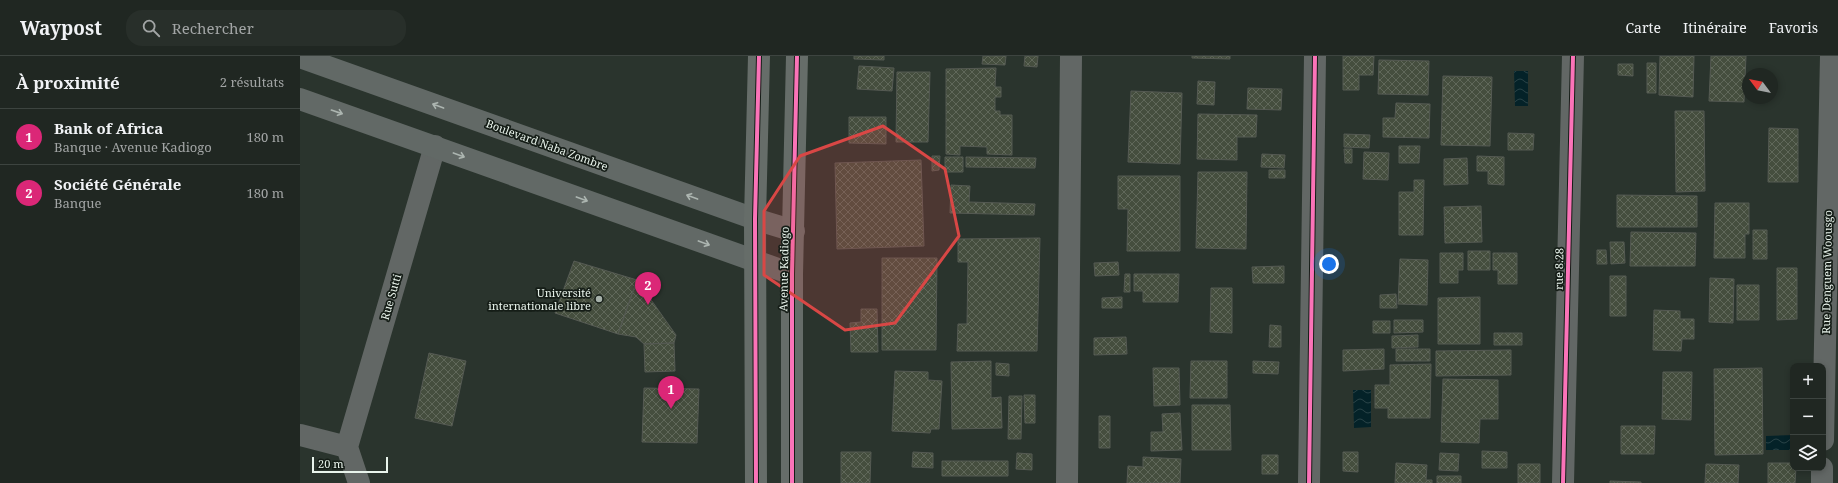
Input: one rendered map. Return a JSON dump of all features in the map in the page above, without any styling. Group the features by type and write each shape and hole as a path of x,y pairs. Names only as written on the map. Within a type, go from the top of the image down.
{"highway":[{"path":"756,483 755,219 759,56"},
{"name":"Avenue Kadiogo","path":"792,483 792,274 797,56"}],"main road":[{"name":"Boulevard Naba Zombre","path":"300,57 755,219 794,231"},
{"path":"300,99 792,274"}],"street":[{"path":"1066,483 1071,56"},
{"path":"1309,483 1315,56"},
{"name":"rue 8.28","path":"1562,483 1573,56"},
{"name":"Rue Denguem Woousgo","path":"1823,435 1831,56"},
{"name":"Rue Sutti","path":"347,447 435,146"},
{"path":"300,434 347,447 359,483 373,483"},
{"path":"1822,471 1822,483"}],"highlighted area":[{"path":"883,126 945,169 959,236 895,323 845,330 764,275 764,211 800,156"}],"water":[{"path":"1514,71 1528,71 1528,106 1515,106"},
{"path":"1353,390 1371,390 1371,427 1354,428"},
{"path":"1790,435 1790,450 1766,450 1766,436"}],"building":[{"path":"854,56 884,56 884,60 854,59"},
{"path":"983,56 1006,56 1005,65 982,64"},
{"path":"1025,56 1038,56 1037,67 1024,66"},
{"path":"1192,56 1230,56 1230,59 1192,58"},
{"path":"1343,56 1374,56 1373,75 1359,75 1359,90 1343,90"},
{"path":"1660,56 1694,56 1693,97 1659,95"},
{"path":"1711,56 1746,56 1745,68 1742,68 1742,102 1709,101"},
{"path":"1379,60 1429,61 1428,95 1378,94"},
{"path":"1647,63 1656,63 1656,93 1647,93"},
{"path":"1618,64 1633,64 1633,76 1618,75"},
{"path":"859,66 894,68 892,91 857,89"},
{"path":"996,68 995,87 1001,87 1001,97 995,97 995,111 1000,111 1000,115 1012,115 1012,155 987,154 987,147 960,146 960,155 946,154 946,69"},
{"path":"897,72 930,72 928,142 896,142"},
{"path":"1443,76 1492,77 1490,146 1441,145"},
{"path":"1198,81 1215,82 1214,105 1197,104"},
{"path":"1248,88 1282,89 1281,110 1247,109"},
{"path":"1131,91 1182,93 1180,164 1128,162"},
{"path":"1396,103 1430,104 1429,138 1383,137 1383,118 1395,118"},
{"path":"1675,111 1704,111 1705,191 1676,192"},
{"path":"1198,114 1257,115 1256,137 1237,137 1237,160 1197,159"},
{"path":"849,117 886,117 886,144 849,143"},
{"path":"1769,128 1798,129 1798,182 1768,182"},
{"path":"1508,133 1534,134 1533,150 1508,150"},
{"path":"1344,134 1370,135 1369,148 1344,147"},
{"path":"1399,146 1420,146 1419,163 1399,163"},
{"path":"1344,149 1352,149 1352,163 1345,163"},
{"path":"1364,152 1389,153 1388,180 1363,179"},
{"path":"1262,154 1285,155 1284,168 1261,167"},
{"path":"932,156 940,156 939,170 932,171"},
{"path":"1477,156 1504,157 1504,185 1488,184 1488,171 1477,171"},
{"path":"945,157 963,157 963,172 945,172"},
{"path":"966,157 1036,158 1035,168 966,167"},
{"path":"1467,158 1468,184 1444,185 1444,159"},
{"path":"921,160 924,246 837,249 835,163"},
{"path":"1269,170 1285,170 1285,178 1269,178"},
{"path":"1198,172 1247,172 1246,249 1196,248"},
{"path":"1118,176 1180,176 1180,251 1127,251 1128,209 1118,209"},
{"path":"1414,180 1424,180 1423,235 1399,235 1399,192 1414,192"},
{"path":"951,185 970,186 969,202 1035,204 1034,215 950,213"},
{"path":"1617,195 1697,196 1697,227 1617,227"},
{"path":"1715,203 1749,203 1749,234 1745,234 1745,258 1714,258"},
{"path":"1481,206 1482,242 1445,243 1444,207"},
{"path":"1753,230 1767,230 1767,259 1753,259"},
{"path":"1631,232 1696,233 1695,266 1630,266"},
{"path":"1040,238 1037,351 957,351 958,324 967,324 968,262 958,262 958,239"},
{"path":"1610,242 1624,242 1625,263 1611,264"},
{"path":"1597,250 1606,250 1607,264 1597,264"},
{"path":"1468,251 1490,251 1490,270 1468,270"},
{"path":"1440,253 1463,253 1463,270 1458,270 1458,283 1440,283"},
{"path":"1493,253 1517,253 1517,284 1498,284 1498,270 1493,270"},
{"path":"882,258 937,258 936,350 882,350"},
{"path":"1400,259 1428,260 1427,305 1398,304"},
{"path":"574,261 637,280 618,334 555,313"},
{"path":"1118,262 1119,275 1095,276 1094,263"},
{"path":"1284,266 1284,283 1253,283 1252,267"},
{"path":"1777,268 1797,268 1797,319 1777,320"},
{"path":"1125,274 1130,274 1130,292 1124,292"},
{"path":"1134,274 1179,274 1178,302 1143,302 1143,291 1134,291"},
{"path":"1610,276 1626,276 1626,316 1610,316"},
{"path":"1710,278 1734,279 1733,323 1709,322"},
{"path":"637,280 676,335 674,343 644,344 636,337 618,334"},
{"path":"1737,285 1759,285 1759,320 1737,320"},
{"path":"1211,288 1232,288 1232,333 1210,332"},
{"path":"1396,294 1397,308 1380,308 1380,295"},
{"path":"1122,297 1122,308 1102,308 1102,298"},
{"path":"1480,297 1480,344 1438,344 1438,298"},
{"path":"861,309 877,309 878,352 851,352 850,323 861,322"},
{"path":"1654,310 1680,311 1680,319 1694,319 1694,339 1682,339 1681,351 1653,350"},
{"path":"1394,320 1423,320 1423,332 1394,333"},
{"path":"1373,321 1390,321 1390,333 1373,333"},
{"path":"1270,325 1281,326 1281,347 1269,347"},
{"path":"1494,333 1522,333 1522,345 1494,345"},
{"path":"1418,335 1418,347 1392,348 1392,336"},
{"path":"1126,337 1127,354 1094,355 1094,338"},
{"path":"674,343 675,371 645,372 644,344"},
{"path":"1384,349 1384,369 1343,371 1343,350"},
{"path":"1396,349 1430,349 1430,361 1396,361"},
{"path":"1511,350 1511,375 1436,376 1436,351"},
{"path":"429,353 466,361 452,426 415,418"},
{"path":"991,361 991,398 1001,397 1002,428 952,429 951,362"},
{"path":"1191,361 1227,361 1227,398 1190,398"},
{"path":"1253,361 1279,362 1278,374 1253,373"},
{"path":"996,363 1009,364 1009,376 996,375"},
{"path":"1431,364 1430,418 1388,418 1388,408 1375,408 1375,385 1390,385 1390,365"},
{"path":"1153,368 1179,368 1180,405 1154,406"},
{"path":"1762,368 1763,454 1715,455 1714,369"},
{"path":"895,371 928,372 928,380 942,381 939,429 931,429 930,433 892,431"},
{"path":"1663,372 1692,372 1691,420 1662,419"},
{"path":"1443,379 1498,380 1498,419 1480,419 1479,443 1441,442"},
{"path":"644,388 699,389 697,443 642,442"},
{"path":"1024,395 1035,395 1035,423 1025,423"},
{"path":"1009,396 1022,396 1021,439 1008,439"},
{"path":"1192,405 1230,405 1231,450 1192,450"},
{"path":"1180,413 1182,450 1151,451 1151,432 1163,432 1162,414"},
{"path":"1099,416 1110,416 1110,448 1099,448"},
{"path":"1621,426 1655,426 1654,454 1621,454"},
{"path":"1482,451 1507,452 1507,468 1482,468"},
{"path":"841,452 871,452 870,483 841,483"},
{"path":"913,452 933,453 933,468 912,467"},
{"path":"1343,452 1358,452 1358,472 1343,471"},
{"path":"1017,453 1032,454 1032,470 1016,469"},
{"path":"1440,453 1459,454 1458,471 1439,470"},
{"path":"1262,455 1278,455 1278,474 1262,474"},
{"path":"1143,457 1181,459 1180,483 1127,483 1128,466 1143,467"},
{"path":"942,461 1008,461 1008,476 942,476"},
{"path":"1396,463 1427,465 1426,480 1432,480 1432,483 1395,483"},
{"path":"1768,463 1790,463 1790,471 1796,471 1795,483 1768,483"},
{"path":"1518,464 1540,464 1540,483 1518,483"},
{"path":"1706,464 1739,465 1738,483 1705,483"},
{"path":"1437,476 1461,476 1461,483 1437,483"},
{"path":"1610,481 1641,482 1641,483 1610,483"}],"cycle path":[{"path":"756,483 755,219 759,56"},
{"path":"792,483 792,274 797,56"},
{"path":"1309,483 1315,56"},
{"path":"1563,483 1573,56"}],"place":[{"name":"Université internationale libre","path":"599,299"},
{"name":"Société Générale","path":"648,305"},
{"name":"Bank of Africa","path":"671,409"}]}
